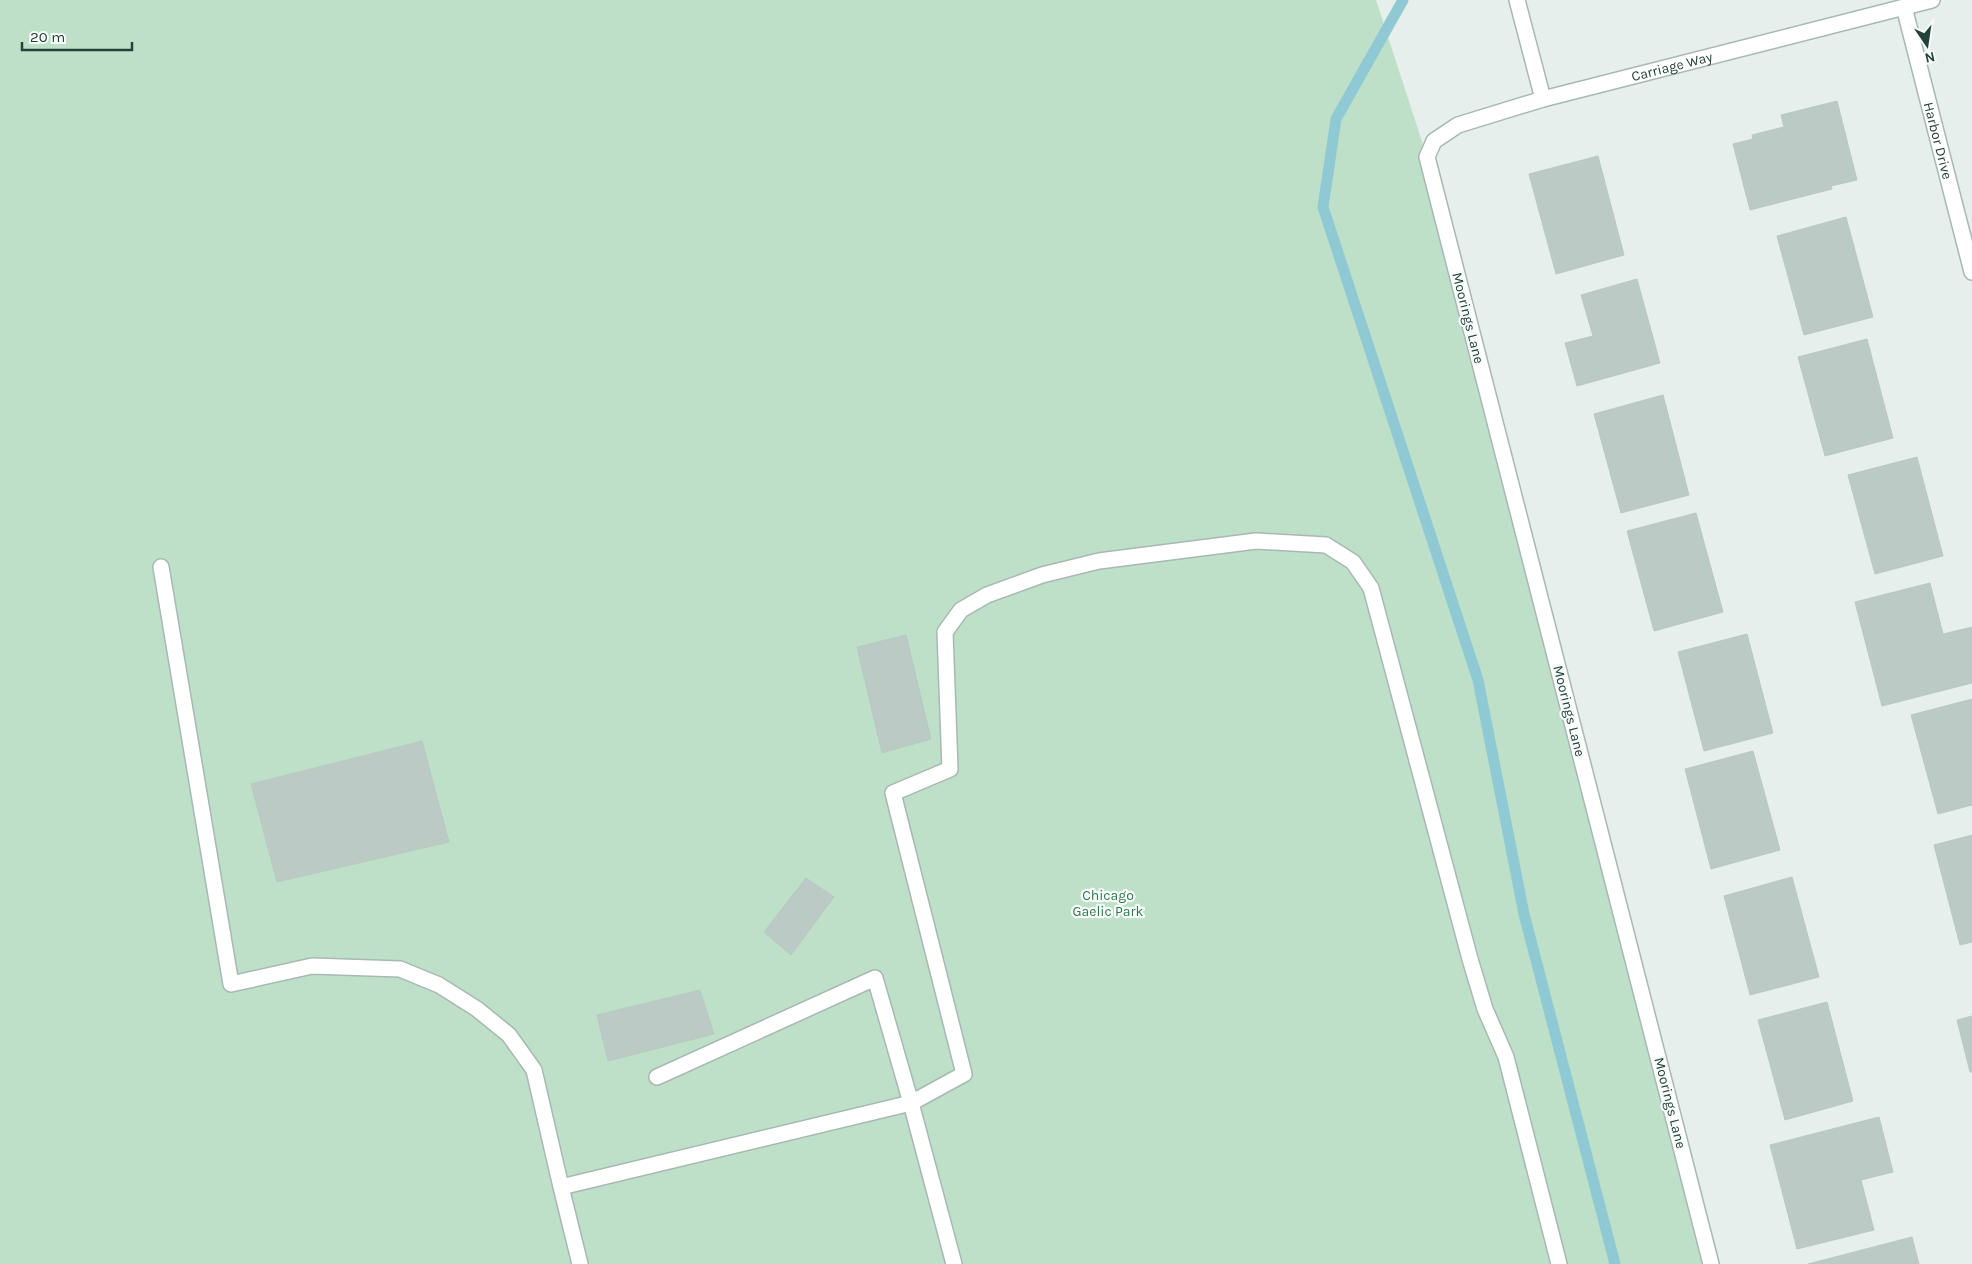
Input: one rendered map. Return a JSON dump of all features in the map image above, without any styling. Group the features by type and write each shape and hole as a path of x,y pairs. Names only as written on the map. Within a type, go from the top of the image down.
{"street":[{"path":"1517,0 1542,99"},
{"name":"Carriage Way","path":"1427,157 1434,141 1458,125 1542,99 1932,0"},
{"name":"Harbor Drive","path":"1904,7 1972,272"},
{"name":"Moorings Lane","path":"1427,157 1712,1264"},
{"path":"561,1187 912,1103 964,1074 893,793 950,769 945,632 960,610 987,594 1024,581 1099,561 1256,541 1326,544 1353,562 1371,588 1470,959 1485,1008 1506,1057 1559,1264"},
{"path":"161,567 232,984 312,966 400,969 439,985 477,1009 508,1035 534,1070 580,1264"},
{"path":"657,1078 875,978 912,1103 954,1264"}],"green space":[{"name":"Chicago Gaelic Park","path":"0,0 1376,0 1427,157 1711,1264 0,1264"}],"building":[{"path":"1837,101 1857,180 1831,186 1832,189 1750,210 1733,144 1753,139 1752,135 1784,127 1781,115"},
{"path":"1598,156 1624,255 1556,274 1529,174"},
{"path":"1846,217 1873,317 1804,335 1777,236"},
{"path":"1637,279 1660,363 1577,386 1565,343 1593,336 1581,295"},
{"path":"1867,339 1893,438 1825,456 1798,357"},
{"path":"1663,395 1689,495 1621,513 1594,414"},
{"path":"1917,457 1943,556 1875,574 1848,475"},
{"path":"1696,513 1723,612 1654,631 1627,531"},
{"path":"1930,583 1943,634 1972,627 1972,683 1882,706 1855,602"},
{"path":"1747,634 1773,733 1704,751 1678,652"},
{"path":"906,635 931,739 882,753 857,647"},
{"path":"1972,699 1972,805 1938,814 1911,715"},
{"path":"422,741 449,842 277,882 251,784"},
{"path":"1753,751 1780,850 1711,869 1685,769"},
{"path":"1972,835 1972,942 1960,945 1934,845"},
{"path":"1792,877 1819,977 1750,995 1724,896"},
{"path":"806,878 834,897 791,955 764,932"},
{"path":"700,990 714,1034 608,1061 597,1015"},
{"path":"1827,1002 1853,1101 1785,1120 1758,1020"},
{"path":"1972,1016 1972,1072 1970,1072 1957,1020"},
{"path":"1879,1117 1893,1172 1861,1180 1874,1230 1797,1249 1770,1145"},
{"path":"1912,1237 1919,1264 1808,1264"}],"waterway":[{"path":"1403,0 1336,119 1323,207 1478,680 1524,914 1615,1264"}]}
